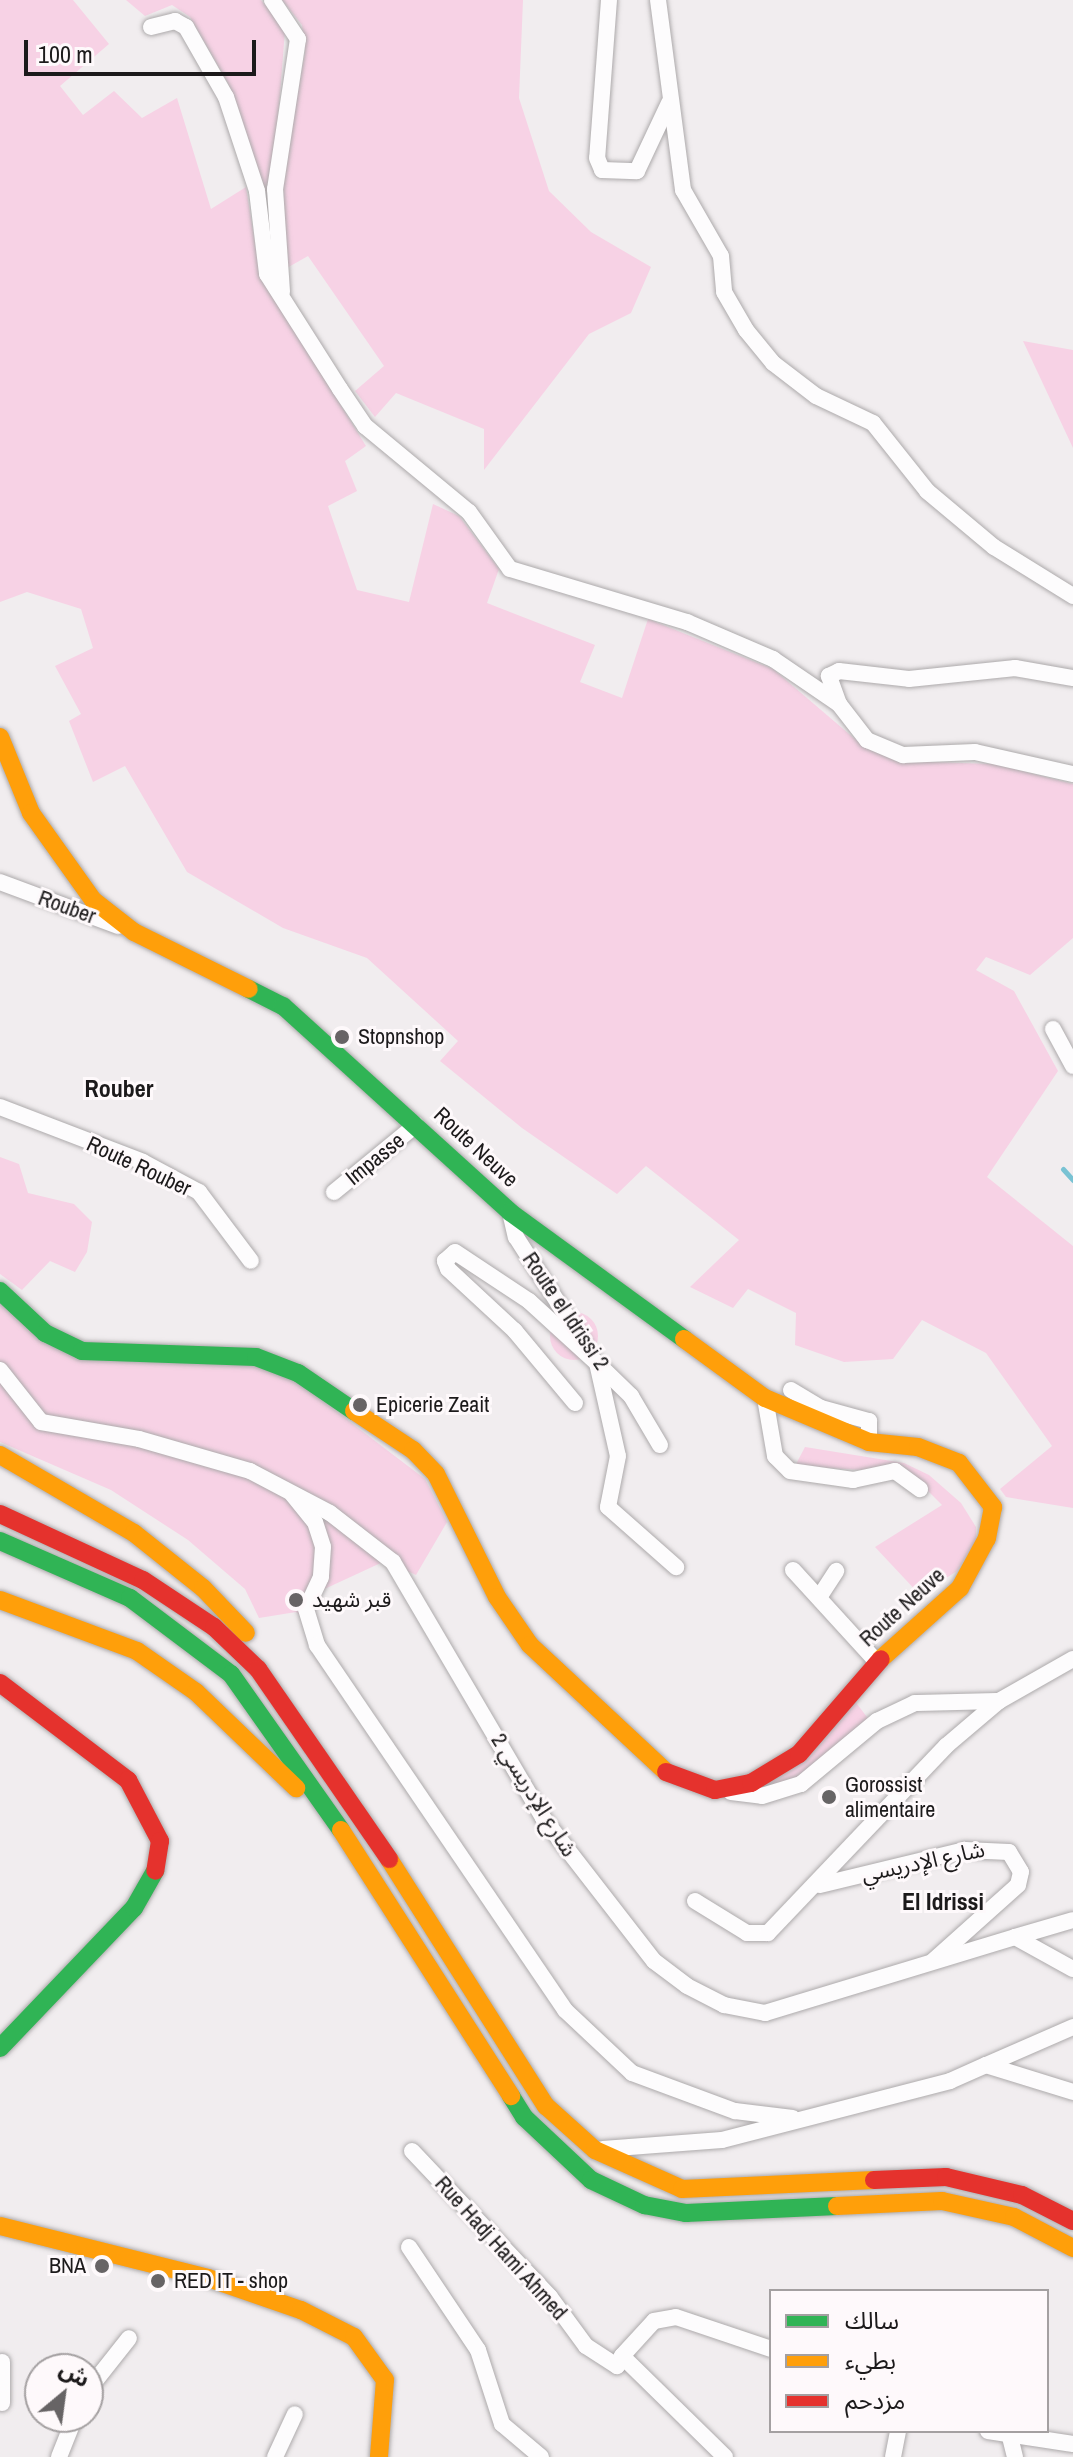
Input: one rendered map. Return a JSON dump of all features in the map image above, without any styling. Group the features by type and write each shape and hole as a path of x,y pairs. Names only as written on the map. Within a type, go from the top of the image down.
{"main road":[{"name":"Route Neuve","path":"0,737 53,850 93,900 134,932 283,1006 510,1212 765,1398 869,1442 918,1447 959,1463 993,1507 979,1562 960,1588 877,1662 799,1754 751,1783 715,1790"},
{"path":"0,1291 45,1333 82,1351 256,1357 298,1373 413,1450 436,1474 497,1597 530,1645 653,1765 715,1790"},
{"path":"0,1455 97,1508 203,1588 261,1653 531,2085 561,2122 595,2150 682,2189 946,2177 1022,2195 1073,2221"},
{"path":"0,1514 126,1570 214,1627 258,1669 350,1798"},
{"path":"0,1541 130,1598 215,1660 274,1728 524,2117 554,2151 608,2190 686,2213 942,2201 1014,2217 1073,2248"},
{"path":"0,1600 97,1633 178,1678 282,1772 370,1873"},
{"path":"0,1683 128,1780 160,1841 154,1874 134,1908 0,2048"},
{"path":"0,2226 208,2278 301,2310 354,2337 385,2380 379,2457"}],"street":[{"path":"272,0 298,39 275,189 283,298"},
{"path":"609,0 597,158 602,170 637,171 670,102"},
{"path":"658,0 683,190 721,256 724,292 746,330 773,363 816,396 873,423 927,491 994,547 1073,596"},
{"path":"151,27 175,21 186,27 226,97 257,191 267,274 365,426 469,512 510,569 723,637 773,659 839,704 867,740 903,755 975,752 1073,774"},
{"path":"839,704 829,676 839,671 909,679 1015,668 1073,678"},
{"name":"Rouber","path":"0,882 134,932"},
{"path":"1053,1029 1073,1066"},
{"name":"Route Rouber","path":"0,1107 143,1162 199,1192 251,1261"},
{"name":"Impasse","path":"334,1192 416,1125"},
{"name":"Route el Idrissi 2","path":"510,1212 516,1237 597,1363 631,1396 660,1445"},
{"path":"575,1403 445,1261 460,1252 529,1301 597,1363 618,1456 608,1507 676,1567"},
{"name":"شارع الإدريسي 2","path":"0,1370 41,1422 139,1439 285,1485 393,1562 543,1818 654,1961 687,1986 724,2005 765,2013 927,1968 1073,1920"},
{"path":"791,1390 821,1408 869,1421 869,1442"},
{"path":"765,1398 775,1456 790,1471 853,1480 895,1471 920,1489"},
{"path":"285,1485 315,1522 323,1547 321,1577 308,1595 306,1609 317,1645 565,2010 622,2065 665,2088 735,2111 793,2118"},
{"path":"793,1570 820,1596 877,1662"},
{"path":"820,1596 836,1571"},
{"name":"شارع الإدريسي","path":"695,1901 747,1933 768,1933 820,1885 946,1746 999,1701 1073,1659"},
{"path":"715,1790 762,1796 785,1792 809,1780 877,1721 915,1703 999,1701"},
{"name":"شارع الإدريسي","path":"820,1885 965,1850 1009,1852 1021,1872 1018,1885 927,1968"},
{"path":"1015,1937 1073,1969"},
{"path":"595,2150 722,2140 793,2118 950,2081 1073,2027"},
{"path":"986,2065 1073,2092"},
{"name":"Rue Hadj Hami Ahmed","path":"412,2151 550,2297 586,2346 617,2366 622,2356"},
{"path":"409,2247 478,2350 502,2424 536,2455 545,2440"},
{"path":"725,2457 622,2356 654,2321 676,2317 769,2348"},
{"path":"104,2370 129,2338"},
{"path":"1,2405 2,2362"},
{"path":"275,2457 295,2414"},
{"path":"59,2457 69,2433"},
{"path":"893,2457 898,2433"},
{"path":"995,2433 1073,2444"},
{"path":"1010,2437 1015,2457"}],"shaded area":[{"path":"0,0 73,0 109,44 60,86 83,115 114,91 142,118 177,98 211,209 246,187 260,275 366,446 345,461 357,491 328,506 357,590 409,602 433,504 459,516 499,569 487,603 595,645 580,682 622,698 648,619 773,669 862,745 898,761 994,764 1073,784 1073,938 1030,975 986,957 976,970 1014,991 1058,1071 987,1177 1073,1246 1073,1508 1006,1497 1000,1489 1052,1446 986,1353 922,1320 893,1359 844,1362 795,1345 796,1313 748,1289 733,1308 690,1287 739,1240 646,1166 617,1194 522,1128 440,1061 458,1041 367,958 283,928 187,872 125,766 93,782 69,721 81,714 55,666 93,648 81,609 27,592 0,602"},
{"path":"126,0 261,0 285,30 269,236 262,189 229,85 190,17 172,5 145,16"},
{"path":"282,0 523,0 519,98 549,191 591,232 651,267 631,313 589,334 484,470 484,429 396,393 375,417 355,391 384,366 308,256 285,269 283,169 305,53 302,25"},
{"path":"1023,341 1073,350 1073,448"},
{"path":"0,1157 19,1164 28,1193 74,1204 92,1222 87,1252 75,1272 50,1261 22,1290 0,1274"},
{"path":"0,1294 40,1338 255,1365 295,1380 425,1479 447,1522 416,1575 385,1561 318,1592 312,1625 296,1612 259,1618 245,1589 188,1540 111,1490 0,1442"},
{"path":"574,1312 591,1319 598,1336 591,1353 574,1360 557,1353 550,1336 557,1319"},
{"path":"805,1447 904,1463 929,1475 961,1503 976,1527 976,1541 957,1571 920,1595 875,1547 942,1505 910,1473 795,1466"},
{"path":"851,1696 873,1725 815,1775 756,1790"}],"waterway":[{"path":"1063,1169 1073,1180"}],"traffic: fast":[{"path":"249,989 283,1006 510,1212 684,1339"},
{"path":"0,1291 45,1333 82,1351 256,1357 298,1373 354,1411"},
{"path":"0,1541 130,1598 231,1674 341,1830"},
{"path":"0,2048 134,1908 155,1871"},
{"path":"511,2096 524,2117 591,2180 644,2205 686,2213 837,2206"}],"traffic: slow":[{"path":"0,737 31,813 93,900 134,932 249,989"},
{"path":"684,1339 765,1398 869,1442 918,1447 959,1463 993,1507 987,1538 960,1588 881,1659"},
{"path":"354,1411 413,1450 436,1474 497,1597 530,1645 666,1772"},
{"path":"0,1455 134,1533 203,1588 246,1633"},
{"path":"0,1600 137,1651 196,1692 296,1788"},
{"path":"341,1830 511,2096"},
{"path":"389,1859 546,2106 595,2150 682,2189 874,2180"},
{"path":"837,2206 942,2201 1014,2217 1073,2248"},
{"path":"0,2226 208,2278 301,2310 354,2337 385,2380 379,2457"}],"traffic: jam":[{"path":"0,1514 143,1580 214,1627 258,1669 389,1859"},
{"path":"666,1772 715,1790 751,1783 799,1754 881,1659"},
{"path":"0,1683 128,1780 160,1841 155,1871"},
{"path":"874,2180 946,2177 1022,2195 1073,2221"}],"place":[{"name":"Stopnshop","path":"342,1037"},
{"name":"Epicerie Zeait","path":"360,1405"},
{"name":"قبر شهيد","path":"296,1600"},
{"name":"Gorossist alimentaire","path":"829,1797"},
{"name":"BNA","path":"102,2266"},
{"name":"RED IT - shop","path":"158,2281"}],"district":[{"name":"Rouber","path":"119,1089"},
{"name":"El Idrissi","path":"943,1902"}]}
